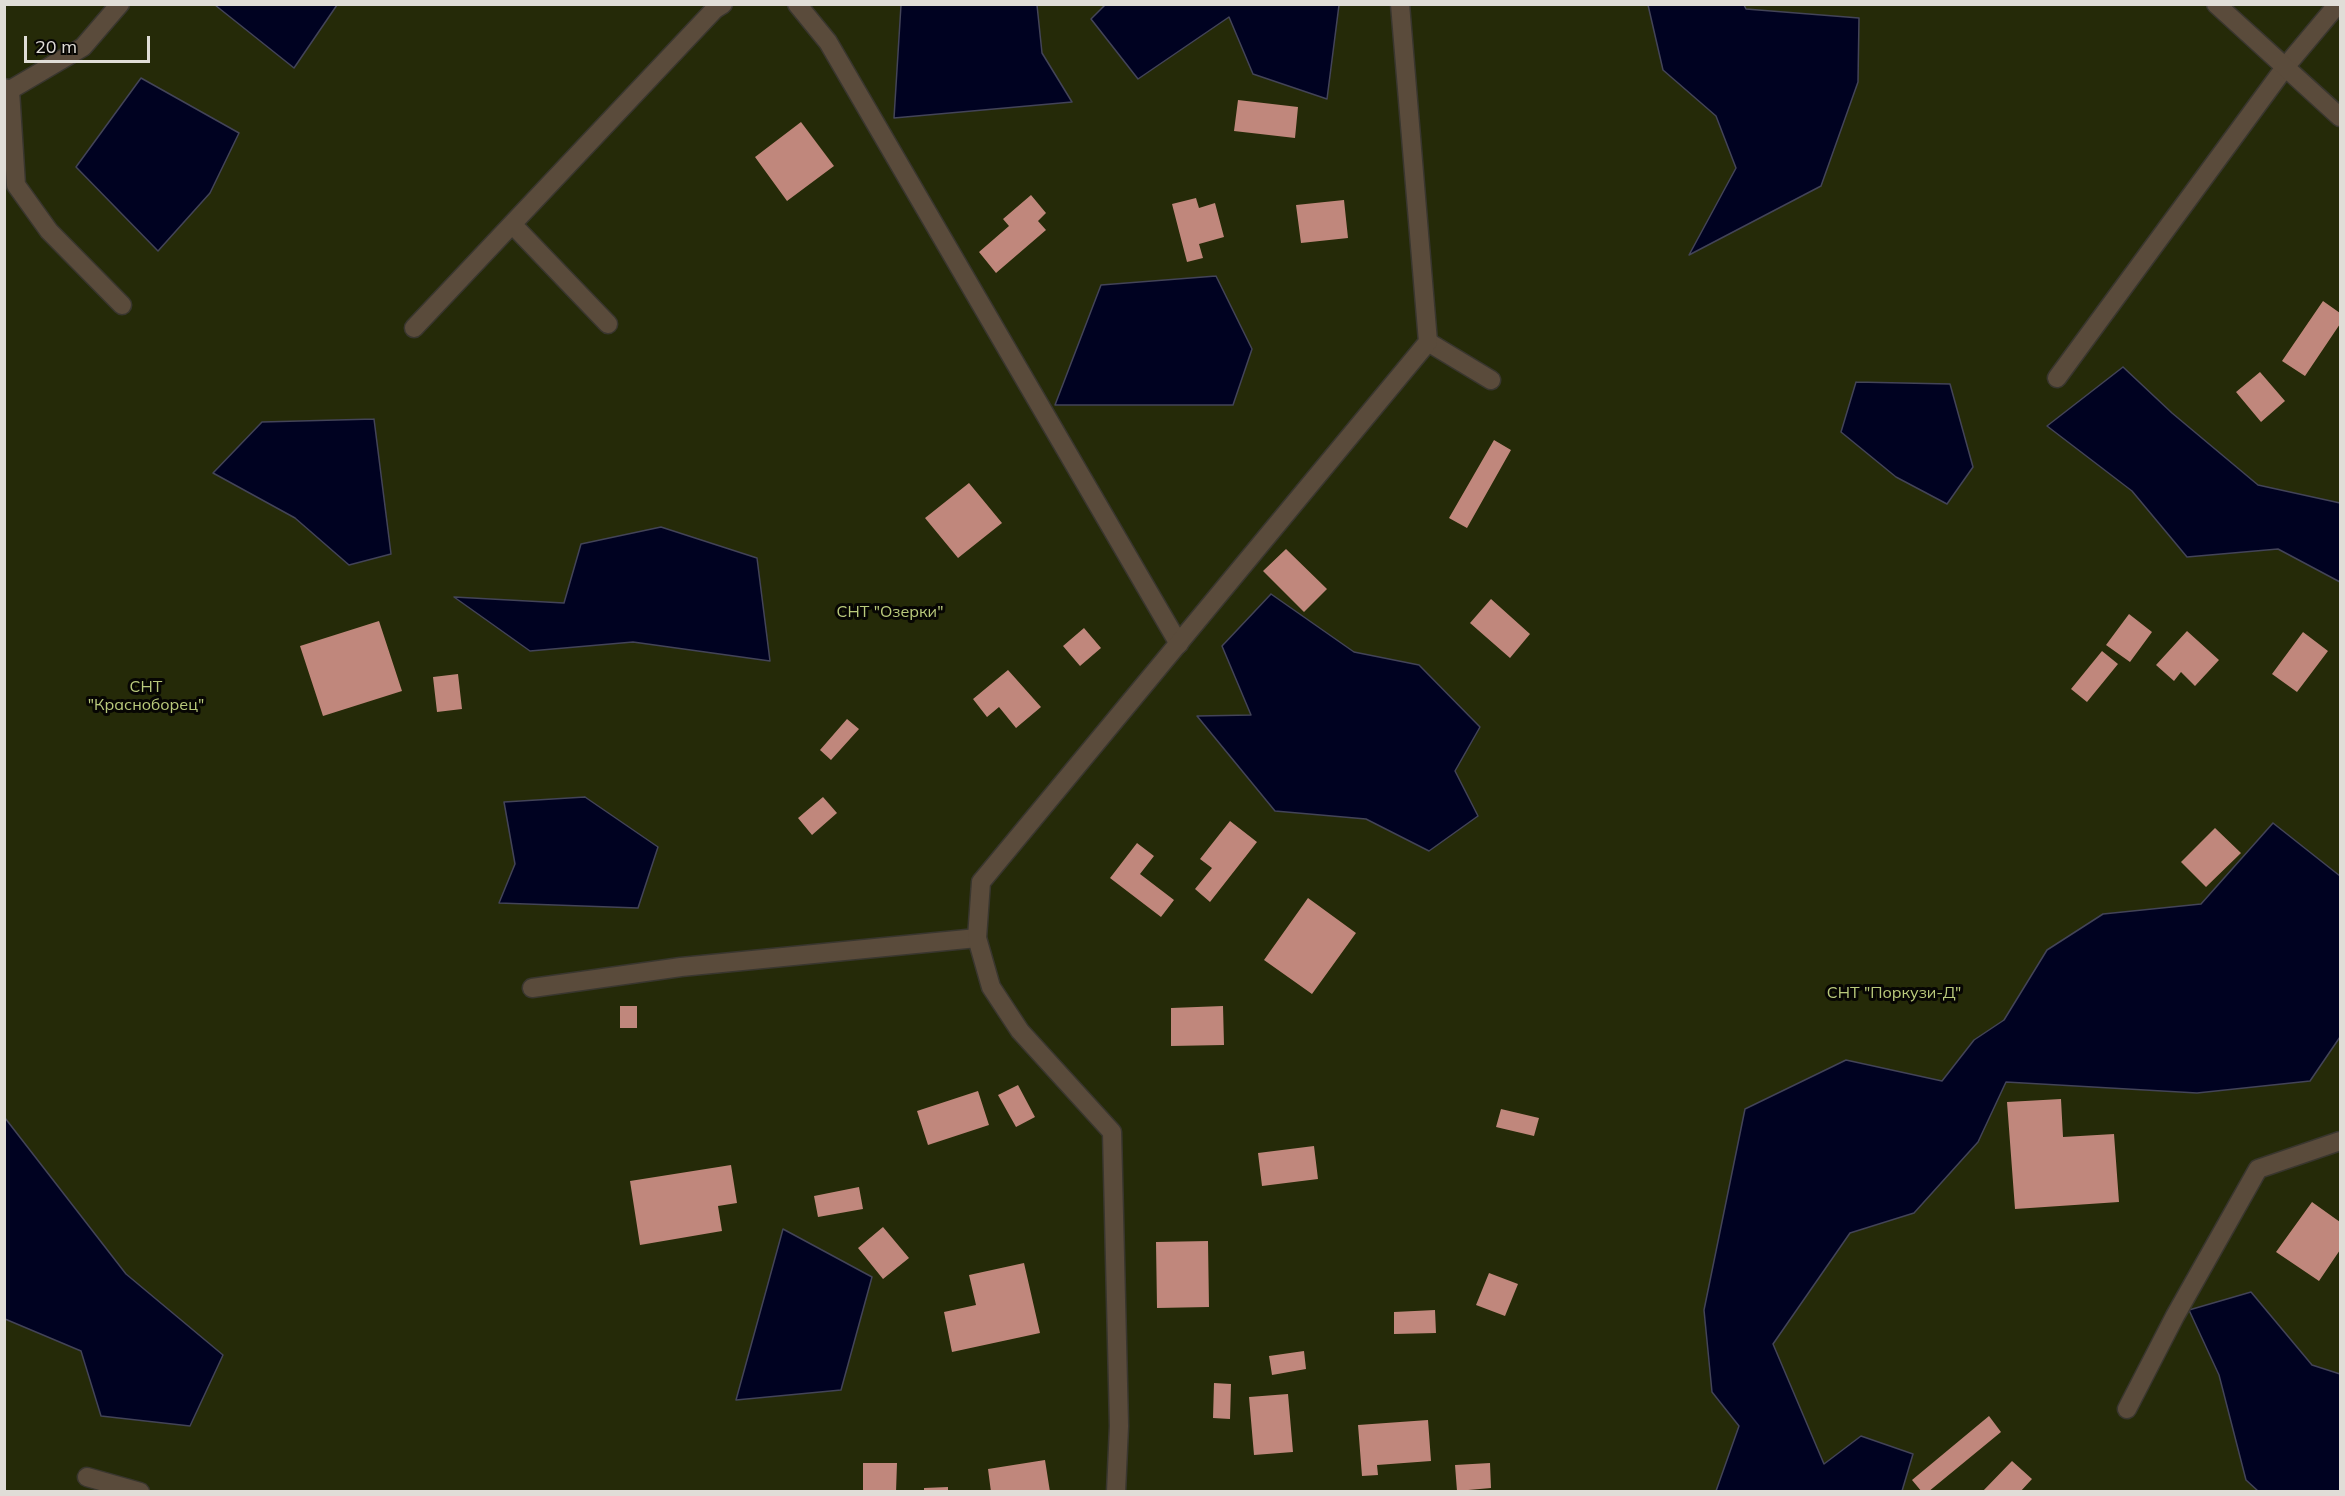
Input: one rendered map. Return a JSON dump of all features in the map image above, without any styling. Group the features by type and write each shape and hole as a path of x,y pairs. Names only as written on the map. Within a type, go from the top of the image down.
{"street":[{"path":"120,4 82,48 7,89 16,185 50,231 122,305"},
{"path":"414,328 707,18 723,4"},
{"path":"797,4 828,42 1179,644"},
{"path":"1116,1491 1119,1426 1112,1132 1020,1031 992,987 977,938 981,882 1428,342 1400,4"},
{"path":"2216,4 2340,117"},
{"path":"2057,378 2286,66 2337,4"},
{"path":"512,224 608,324"},
{"path":"1428,342 1491,380"},
{"path":"532,988 681,967 977,938"},
{"path":"2127,1409 2175,1316 2258,1169 2340,1141"},
{"path":"87,1477 140,1491"}],"green space":[{"name":"СНТ \"Озерки\"","path":"5,5 2340,5 2340,1491 5,1492"}],"water":[{"path":"215,5 337,5 294,68"},
{"path":"901,5 1037,5 1042,53 1072,102 894,118"},
{"path":"1105,5 1339,5 1327,99 1253,74 1229,17 1138,79 1091,19"},
{"path":"1648,5 1744,5 1746,9 1859,18 1858,82 1821,186 1689,255 1736,168 1716,116 1663,70"},
{"path":"141,78 239,133 210,193 158,251 76,167"},
{"path":"1216,276 1252,349 1233,405 1055,405 1101,285"},
{"path":"2123,367 2172,413 2258,485 2340,503 2340,582 2278,549 2187,557 2132,491 2047,426"},
{"path":"1856,382 1950,384 1973,467 1947,504 1896,477 1841,432"},
{"path":"374,419 391,554 349,565 295,518 213,473 262,422"},
{"path":"661,527 757,558 770,661 633,642 530,651 454,597 564,603 581,544"},
{"path":"1271,594 1354,652 1419,665 1480,727 1455,771 1478,816 1429,851 1366,819 1275,811 1197,716 1251,715 1222,646"},
{"path":"585,797 658,847 638,908 499,903 515,864 504,802"},
{"path":"2273,823 2340,876 2340,1037 2310,1081 2197,1093 2006,1082 1978,1142 1914,1213 1850,1233 1773,1344 1824,1464 1861,1436 1913,1454 1902,1491 1716,1491 1739,1426 1712,1392 1704,1310 1745,1109 1846,1060 1942,1081 1974,1040 2004,1020 2047,950 2103,914 2201,904"},
{"path":"5,1118 126,1274 223,1355 190,1426 101,1416 81,1351 5,1319"},
{"path":"783,1229 872,1277 841,1390 736,1400"},
{"path":"2251,1292 2312,1365 2340,1374 2340,1491 2258,1491 2246,1480 2219,1375 2189,1310"}],"building":[{"path":"1238,100 1298,107 1295,138 1234,131"},
{"path":"801,122 834,166 787,201 755,157"},
{"path":"1031,195 1046,213 1038,221 1046,230 996,273 979,252 1009,226 1003,219"},
{"path":"1196,198 1199,208 1215,203 1224,237 1199,244 1203,258 1187,262 1172,204"},
{"path":"1344,200 1348,238 1301,243 1296,205"},
{"path":"2323,301 2340,313 2340,324 2305,376 2282,361"},
{"path":"2260,372 2285,401 2261,422 2236,392"},
{"path":"1494,440 1511,450 1467,528 1449,518"},
{"path":"969,483 1002,523 958,558 925,518"},
{"path":"1286,549 1327,589 1304,612 1263,571"},
{"path":"1491,599 1530,634 1510,658 1470,623"},
{"path":"2129,614 2152,632 2130,662 2106,645"},
{"path":"379,621 402,691 323,716 300,646"},
{"path":"1084,628 1101,648 1080,666 1063,646"},
{"path":"2187,631 2219,660 2195,686 2181,672 2174,681 2156,665"},
{"path":"2303,632 2328,651 2297,692 2272,674"},
{"path":"2102,651 2118,664 2087,702 2071,689"},
{"path":"1008,670 1041,707 1016,728 999,707 987,717 973,699"},
{"path":"458,674 462,709 437,712 433,677"},
{"path":"847,719 859,729 831,760 820,750"},
{"path":"823,797 837,813 812,835 798,818"},
{"path":"1230,821 1257,842 1210,902 1195,889 1212,868 1200,859"},
{"path":"2215,828 2241,853 2206,887 2181,862"},
{"path":"1137,843 1154,856 1140,874 1174,900 1161,917 1110,878"},
{"path":"1308,898 1356,933 1312,994 1264,960"},
{"path":"620,1006 637,1006 637,1028 620,1028"},
{"path":"1223,1006 1224,1045 1171,1046 1171,1008"},
{"path":"1018,1085 1035,1117 1016,1127 998,1095"},
{"path":"978,1091 989,1125 928,1145 917,1111"},
{"path":"2061,1099 2063,1137 2114,1134 2119,1202 2015,1209 2007,1102"},
{"path":"1501,1109 1539,1118 1534,1136 1496,1127"},
{"path":"1314,1146 1318,1179 1262,1186 1258,1153"},
{"path":"731,1165 737,1203 718,1206 722,1231 640,1245 630,1181"},
{"path":"859,1187 863,1209 818,1217 814,1196"},
{"path":"2312,1202 2340,1222 2340,1250 2319,1281 2276,1252"},
{"path":"883,1227 909,1258 883,1279 858,1248"},
{"path":"1208,1241 1209,1307 1157,1308 1156,1242"},
{"path":"1024,1263 1040,1333 952,1352 944,1312 976,1305 969,1275"},
{"path":"1489,1273 1518,1284 1505,1316 1476,1305"},
{"path":"1435,1310 1436,1333 1394,1334 1394,1312"},
{"path":"1304,1351 1306,1369 1272,1375 1269,1356"},
{"path":"1214,1383 1231,1384 1230,1419 1213,1418"},
{"path":"1288,1394 1293,1452 1254,1455 1249,1397"},
{"path":"1989,1416 2001,1432 1928,1492 1922,1492 1912,1480"},
{"path":"1428,1420 1431,1461 1377,1465 1378,1475 1362,1476 1358,1425"},
{"path":"1045,1460 1050,1492 991,1492 988,1469"},
{"path":"2012,1461 2032,1479 2020,1492 1982,1492"},
{"path":"863,1463 897,1463 896,1492 863,1492"},
{"path":"1490,1463 1491,1488 1457,1491 1455,1465"},
{"path":"948,1487 948,1492 924,1492 924,1488"}],"park label":[{"name":"СНТ \"Красноборец\"","path":"146,696"},
{"name":"СНТ \"Поркузи-Д\"","path":"1894,993"}]}
